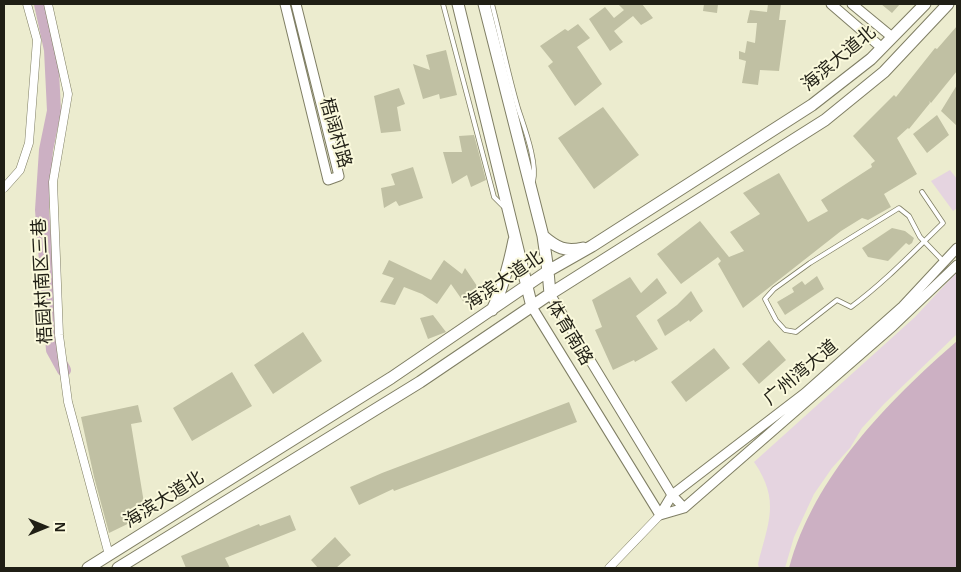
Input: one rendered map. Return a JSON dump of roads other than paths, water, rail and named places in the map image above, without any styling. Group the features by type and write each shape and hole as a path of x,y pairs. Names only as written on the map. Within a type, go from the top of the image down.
{"main road":[{"name":"体育南路","path":"458,4 532,307"},
{"name":"体育南路","path":"484,4 543,236 550,294"},
{"name":"海滨大道北","path":"88,568 391,378 548,271 592,246 812,105 871,59 924,4"},
{"name":"海滨大道北","path":"118,568 420,382 550,294 825,120 884,72 948,4"},
{"path":"492,310 500,293 515,236"},
{"path":"543,236 556,247 572,250 592,246"}],"street":[{"path":"4,188 20,170 29,143 37,40 27,4"},
{"name":"梧园村南区三巷","path":"48,4 68,94 53,182 59,335 68,402 109,555"},
{"name":"梧阔村路","path":"285,4 328,180 339,176 296,4"},
{"path":"831,4 882,48"},
{"path":"852,4 892,37"},
{"name":"广州湾大道","path":"609,568 660,515 672,494 805,393 903,306 957,248"},
{"name":"广州湾大道","path":"660,515 684,508 893,326 957,265"},
{"name":"体育南路","path":"550,294 672,494 684,508"},
{"name":"体育南路","path":"532,307 660,515"}],"lane":[{"path":"442,4 494,197 509,212"},
{"path":"492,4 518,108 526,129 535,175 531,189"},
{"path":"922,192 943,223 924,241 872,291 851,306 837,300 796,332 785,330 776,320 765,299 774,289 810,263 899,208 909,216 924,241 944,262"}],"waterway":[{"path":"41,4 51,50 54,111 46,150 42,210 53,350 64,370"}]}
